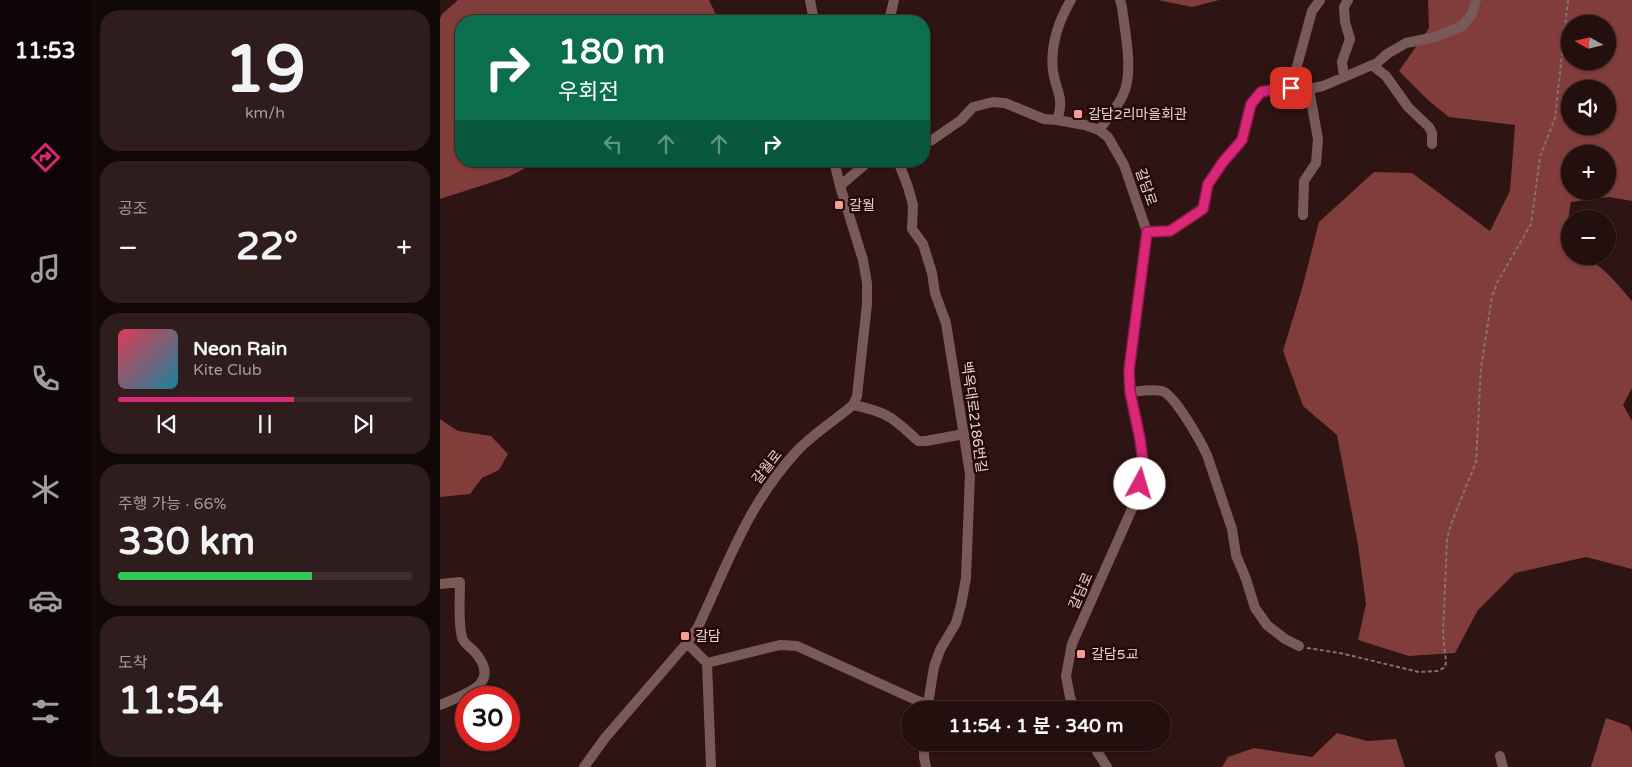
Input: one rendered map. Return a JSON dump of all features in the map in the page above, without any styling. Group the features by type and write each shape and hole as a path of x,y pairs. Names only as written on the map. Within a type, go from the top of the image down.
{"street":[{"path":"810,0 813,15"},
{"path":"890,15 894,0"},
{"path":"1057,120 1061,109 1060,97 1053,72 1052,56 1055,36 1062,16 1071,0"},
{"path":"930,141 961,120 973,107 993,102 1005,103 1044,119 1085,125 1099,130 1122,97 1126,87 1128,67 1120,0"},
{"path":"1291,88 1312,11 1320,0"},
{"path":"1344,77 1342,62 1350,39 1345,22 1344,8 1348,0"},
{"path":"1147,232 1170,231 1203,209 1208,184 1223,162 1242,140 1251,104 1261,92 1281,88 1309,89 1323,86 1377,63 1387,54 1406,44 1435,38 1462,26 1472,14 1476,0"},
{"path":"1372,65 1386,76 1408,107 1429,127 1432,133 1432,144"},
{"path":"1303,215 1304,181 1316,163 1318,138 1309,89"},
{"name":"갈담로","path":"1072,701 1066,676 1072,644 1135,502 1143,462 1130,392 1129,370 1147,232 1124,165 1108,137 1099,130"},
{"path":"835,167 863,260 867,283 867,304 857,396 852,405 885,414 898,422 918,441 964,434"},
{"path":"840,186 862,167"},
{"name":"백옥대로2186번길","path":"900,167 913,205 912,229 923,244 932,273 935,292 946,323 970,474 966,578 956,623 940,650 934,667 928,701"},
{"path":"1130,392 1163,392 1172,398 1202,443 1232,529 1236,555 1255,608 1267,625 1285,639 1299,646"},
{"name":"갈월로","path":"584,767 604,738 687,643 701,620 748,518 762,494 798,450 852,405"},
{"path":"440,584 460,582 462,638 480,661 484,680 472,692 440,705"},
{"path":"687,643 707,663 711,767"},
{"path":"707,663 780,645 797,646 912,701"},
{"path":"924,751 926,767"},
{"path":"1097,751 1107,767"},
{"path":"1500,756 1503,767"}],"path":[{"path":"1299,646 1340,653 1419,672 1438,671 1445,667 1443,634 1448,532 1476,462 1480,368 1492,297 1497,283 1531,224 1540,157 1555,118 1568,0"}],"shaded area":[{"path":"458,0 709,0 716,15 455,15 455,167 527,167 508,177 440,199 440,19 442,14"},
{"path":"1158,0 1219,0 1192,7"},
{"path":"1428,0 1632,0 1632,201 1616,198 1616,145 1561,145 1561,200 1586,200 1571,202 1570,210 1561,210 1561,265 1597,265 1612,278 1632,301 1632,388 1623,405 1632,421 1632,569 1586,557 1515,573 1478,610 1455,653 1409,656 1358,640 1366,604 1358,545 1337,435 1303,406 1283,351 1303,285 1319,222 1374,172 1412,173 1490,231 1510,191 1515,125 1449,117 1429,101 1399,71 1429,28"},
{"path":"440,419 458,431 491,436 508,454 499,470 482,478 470,494 440,497"},
{"path":"1606,718 1629,726 1632,733 1632,767 1591,767"},
{"path":"1337,733 1367,741 1396,739 1405,767 1222,767 1228,757 1254,748 1312,757"}],"place":[{"name":"갈담2리마을회관","path":"1078,114"},
{"name":"갈월","path":"839,205"},
{"name":"갈담","path":"685,636"},
{"name":"갈담5교","path":"1081,654"}],"route":[{"path":"1140,484 1143,462 1130,392 1129,370 1147,232 1170,231 1203,209 1208,184 1223,162 1242,140 1251,104 1261,92 1291,88"}]}
